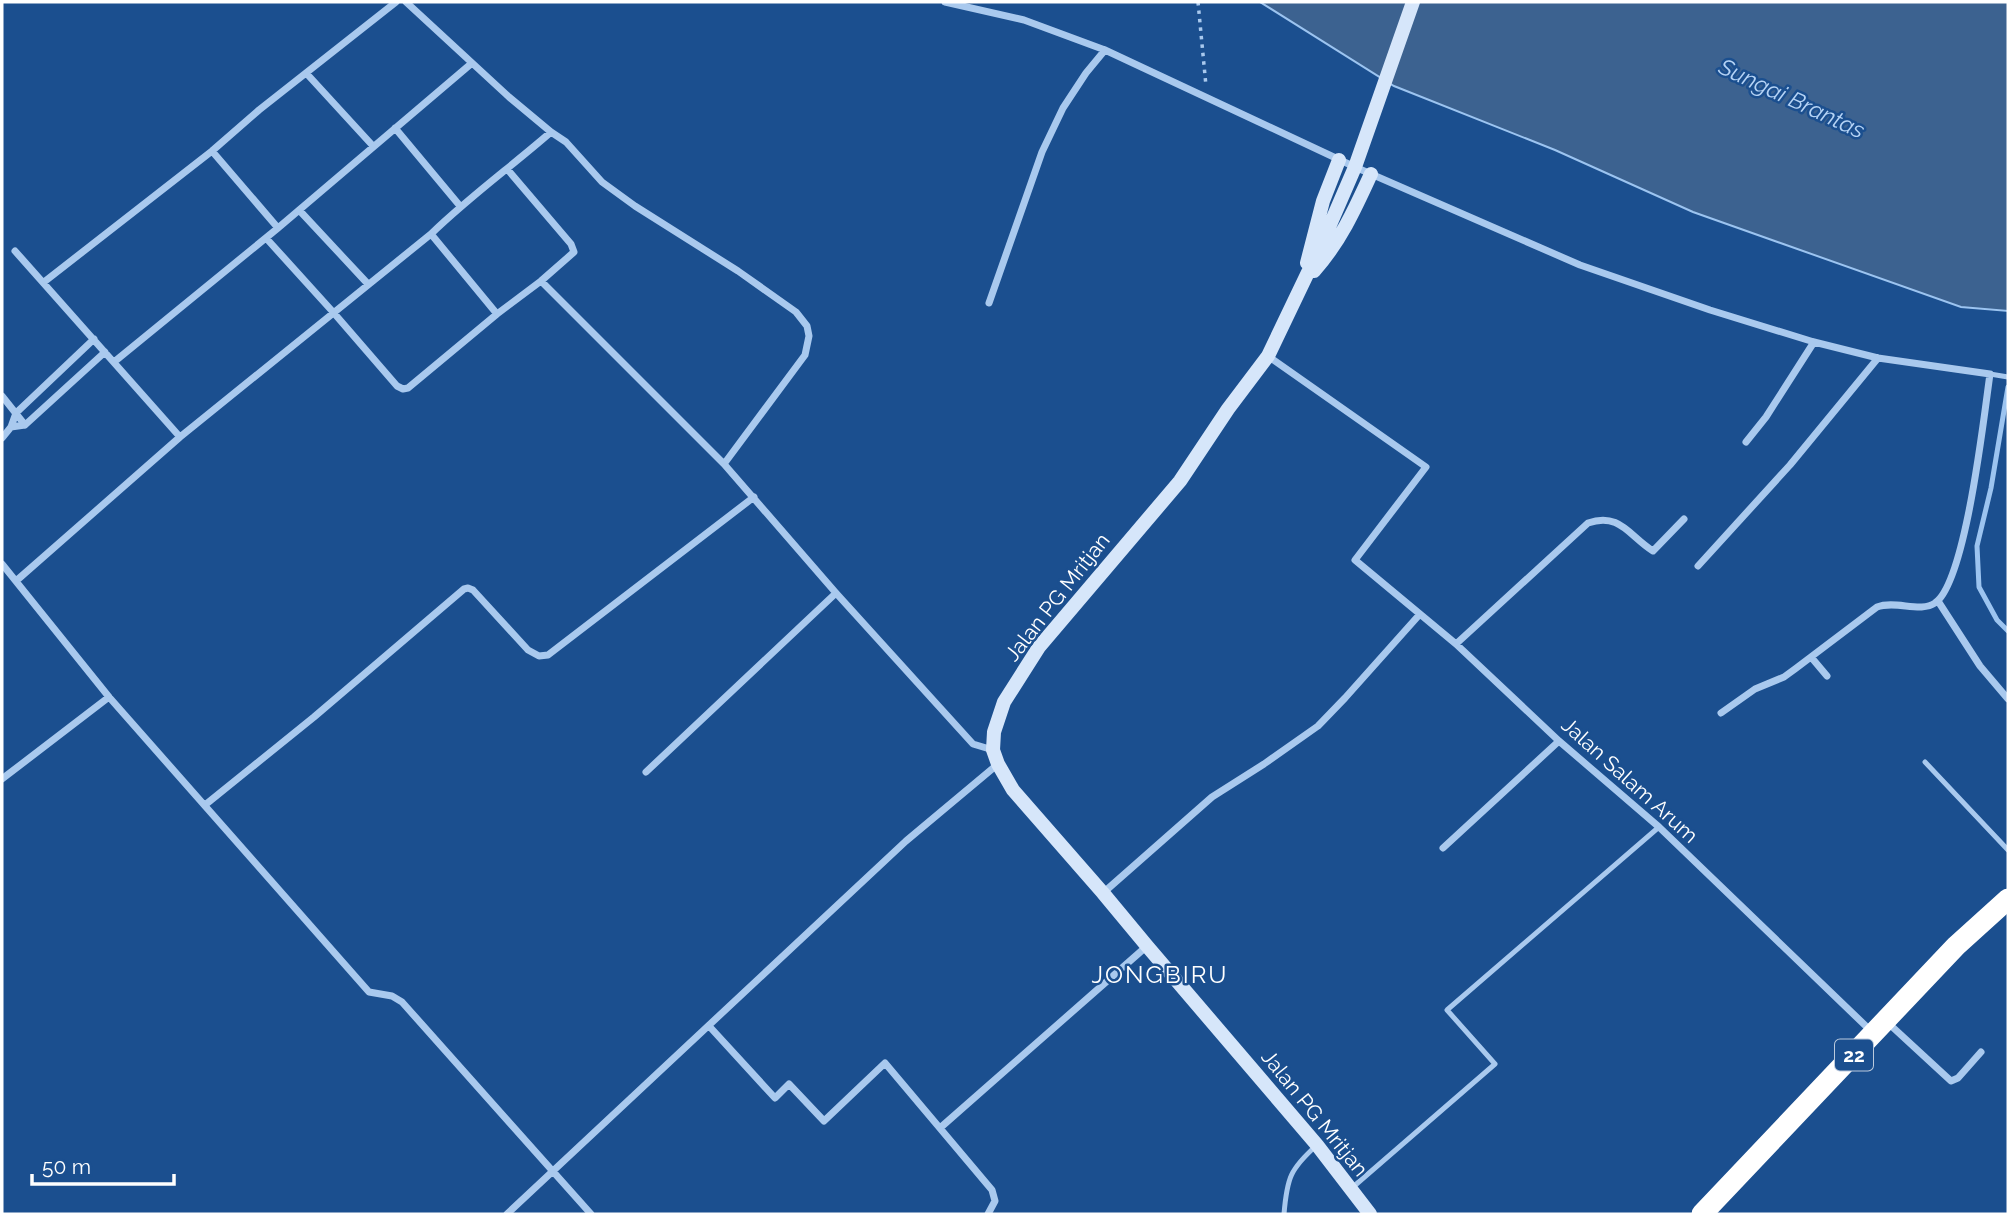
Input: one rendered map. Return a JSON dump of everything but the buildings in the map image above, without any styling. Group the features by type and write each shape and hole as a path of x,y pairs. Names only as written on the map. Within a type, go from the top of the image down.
{"highway":[{"name":"22","path":"1702,1214 1956,946 2008,898"}],"main road":[{"name":"Jalan PG Mritjan","path":"1370,1214 1317,1144 1013,790 995,757 994,732 1004,702 1039,647 1180,481 1228,409 1268,356 1355,167 1413,2"},
{"path":"1304,282 1323,201 1339,160"},
{"path":"1304,282 1328,255 1350,221 1371,174"}],"street":[{"path":"44,282 396,2"},
{"path":"406,2 509,97 566,142 602,182 738,271 796,312 807,326 809,336 805,355 724,464"},
{"path":"945,2 1024,20 1105,50 1339,160 1580,265 1710,310 1814,342 1878,358 1990,374 1977,466 1964,532 1955,565 1938,601 1924,607 1892,604 1877,607 1784,677 1755,689 1721,713"},
{"path":"989,303 1042,152 1063,108 1105,50"},
{"path":"114,362 278,228 472,63"},
{"path":"307,74 373,146"},
{"path":"395,128 460,206"},
{"path":"16,581 180,437 432,234 460,206 508,170 551,132"},
{"path":"212,151 278,228"},
{"path":"266,238 397,386 408,388 574,252 571,243 508,170"},
{"path":"299,210 368,284"},
{"path":"432,234 497,314"},
{"path":"15,251 180,437"},
{"path":"507,1214 995,757 973,744 724,464 541,281"},
{"path":"2,438 12,427 16,414 94,339"},
{"path":"1745,442 1766,417 1814,342"},
{"path":"12,427 25,425 105,352"},
{"name":"Jalan Salam Arum","path":"1268,356 1426,467 1355,560 1456,644 1559,741 1659,827 1880,1028 1951,1081 1958,1078 1981,1052"},
{"path":"1698,566 1790,464 1878,358"},
{"path":"2,396 25,425"},
{"path":"205,805 325,708 464,589 474,590 528,650 540,656 548,655 754,498"},
{"path":"1456,644 1588,523 1602,518 1612,520 1653,551 1684,519"},
{"path":"2,564 109,697 369,992 392,996 402,1002 591,1214"},
{"path":"646,772 836,593"},
{"path":"1938,601 1980,666 2008,699"},
{"path":"1103,893 1212,797 1318,726 1420,614"},
{"path":"1811,657 1827,676"},
{"path":"2,779 109,697"},
{"path":"1443,848 1559,741"},
{"path":"940,1128 1147,946"},
{"path":"709,1026 775,1098 789,1084 824,1121 885,1063 992,1190 995,1201 988,1214"}],"lane":[{"path":"1990,374 2008,377"},
{"path":"1925,762 2008,850"},
{"path":"1350,1189 1495,1064 1447,1010 1659,827"},
{"path":"1284,1214 1290,1173 1298,1161 1317,1144"}],"path":[{"path":"1198,2 1208,98"}],"water":[{"name":"Sungai Brantas","path":"1260,2 2008,2 2008,311 1961,307 1693,212 1555,150 1394,86"}],"waterway":[{"path":"2008,387 1991,488 1977,546 1979,587 1997,620 2008,631"}],"district":[{"name":"JONGBIRU","path":"1160,974"}]}
